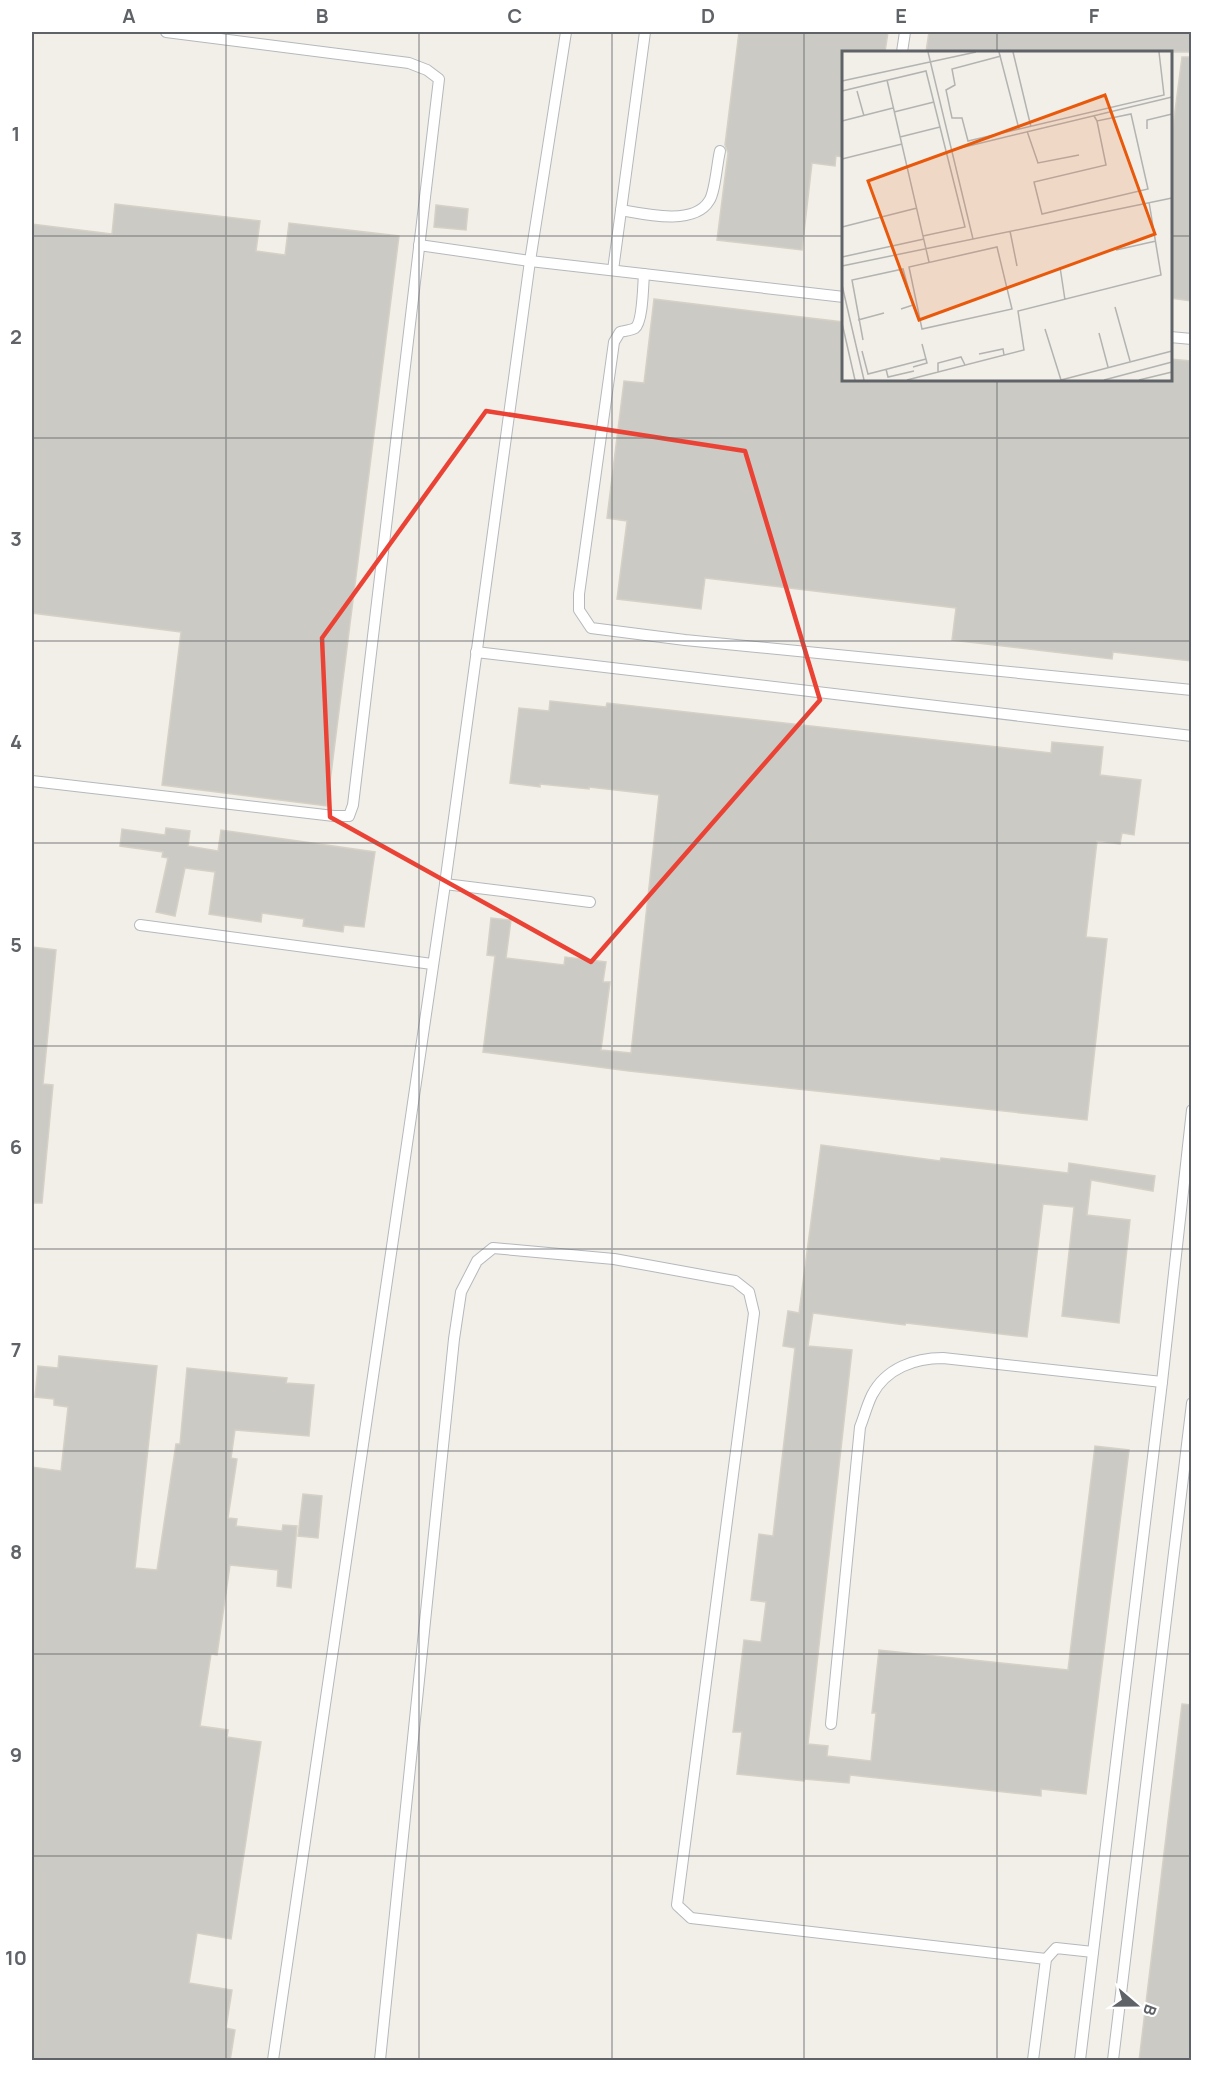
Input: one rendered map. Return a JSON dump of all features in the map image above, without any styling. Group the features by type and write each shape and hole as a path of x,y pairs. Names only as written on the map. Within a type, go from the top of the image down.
{"lane":[{"path":"32,781 334,816 349,816 353,805 439,79 427,70 409,63 166,32"},
{"path":"273,2061 445,884 530,261 566,32"},
{"path":"613,270 645,32"},
{"path":"902,51 905,32"},
{"path":"621,210 672,217 690,214 704,207 711,200 720,151"},
{"path":"418,245 530,261 842,297"},
{"path":"644,274 637,326 620,332 614,342 579,594 579,610 591,628 685,640 1191,690"},
{"path":"1172,337 1191,339"},
{"path":"476,652 1191,736"},
{"path":"445,884 590,902"},
{"path":"140,925 432,964"},
{"path":"1080,2061 1162,1382 1191,1110"},
{"path":"380,2061 454,1339 461,1292 477,1261 493,1248 614,1259 735,1281 749,1292 753,1312 677,1905 691,1918 1046,1959"},
{"path":"831,1724 860,1427 872,1395 883,1380 903,1365 927,1358 943,1358 1162,1382"},
{"path":"1113,2061 1191,1403"},
{"path":"1033,2061 1046,1959 1056,1948 1093,1952"}],"highlighted area":[{"path":"486,411 745,451 820,700 591,962 330,817 322,638"}],"building":[{"path":"739,32 888,32 885,51 842,51 842,157 836,156 835,166 812,163 802,250 717,240 728,153 725,145"},
{"path":"929,32 1191,32 1191,52 926,51"},
{"path":"1182,57 1191,57 1191,301 1172,298 1172,134"},
{"path":"115,204 260,221 256,251 285,255 289,223 399,236 327,806 162,785 181,632 32,613 32,224 112,234"},
{"path":"436,205 468,209 466,230 434,227"},
{"path":"654,299 842,322 842,381 1172,381 1172,359 1191,361 1191,661 1113,652 1112,659 952,640 956,608 705,578 701,609 617,599 627,521 607,518 624,381 644,383"},
{"path":"550,701 606,707 607,703 1051,753 1052,742 1103,747 1100,775 1141,780 1134,835 1122,833 1120,844 1097,841 1086,937 1107,939 1087,1120 629,1071 483,1052 495,956 487,955 491,918 511,920 506,958 564,965 565,957 606,962 603,982 610,982 601,1050 631,1053 659,795 589,787 589,789 540,784 540,787 510,783 519,708 549,711"},
{"path":"166,828 190,831 188,846 218,851 221,830 375,852 364,927 344,925 343,932 303,926 304,919 262,913 261,922 209,914 215,872 185,868 175,916 156,912 168,858 162,857 163,852 120,846 122,829 165,835"},
{"path":"32,947 56,950 43,1084 53,1085 42,1203 32,1203"},
{"path":"821,1145 940,1161 941,1158 1068,1173 1069,1163 1155,1176 1153,1191 1091,1180 1087,1215 1130,1220 1119,1323 1062,1316 1074,1207 1043,1204 1027,1337 813,1313 808,1346 852,1350 808,1744 828,1746 827,1756 871,1761 876,1713 872,1713 879,1650 1068,1670 1095,1446 1129,1450 1086,1794 1041,1789 1041,1796 850,1775 849,1783 737,1774 742,1732 733,1732 744,1640 761,1642 766,1602 751,1600 759,1534 773,1536 795,1348 783,1346 788,1311 799,1313"},
{"path":"59,1356 157,1366 135,1568 157,1570 176,1444 180,1444 187,1368 287,1378 286,1383 314,1385 309,1436 235,1430 231,1458 237,1459 228,1518 237,1519 236,1526 282,1531 283,1525 297,1526 291,1588 277,1586 278,1570 230,1565 217,1655 211,1654 200,1726 228,1730 227,1737 261,1742 231,1939 197,1933 189,1983 232,1990 226,2028 235,2030 230,2061 32,2061 32,1467 61,1471 68,1407 54,1405 54,1399 35,1397 38,1366 58,1368"},
{"path":"303,1494 322,1496 318,1538 298,1536"},
{"path":"1182,1704 1191,1705 1191,2061 1139,2061"}]}
